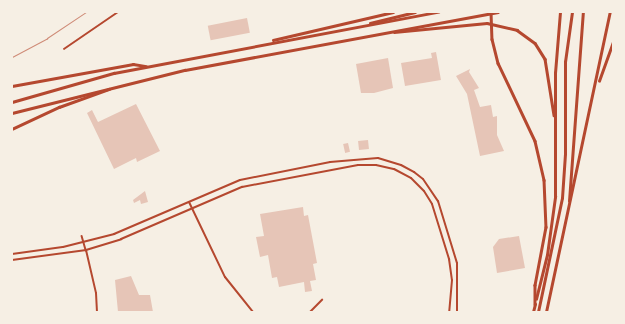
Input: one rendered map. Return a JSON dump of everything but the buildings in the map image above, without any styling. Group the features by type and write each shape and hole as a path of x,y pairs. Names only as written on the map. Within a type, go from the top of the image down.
{"highway":[{"path":"247,46 392,12"},
{"path":"352,27 415,12"},
{"path":"12,102 149,66 247,46 438,12"},
{"path":"491,12 492,39 501,71 535,141 544,180 546,227 535,304"},
{"path":"12,113 127,82 368,35 498,12"},
{"path":"533,312 554,214 556,53 560,12"},
{"path":"538,312 562,198 565,154 565,62 572,12"},
{"path":"568,214 583,12"},
{"path":"546,312 596,89 610,12"},
{"path":"368,35 487,23 517,30 535,44 545,59 556,123"},
{"path":"596,89 613,42"},
{"path":"12,86 133,64 149,66"},
{"path":"12,129 59,107 127,82"}],"street":[{"path":"64,50 118,12"},
{"path":"12,254 84,242 140,224 246,179 358,158 378,158 401,165 423,179 441,207 457,263 457,312"},
{"path":"12,260 86,250 138,232 242,186 358,165 376,165 394,169 410,178 424,191 437,217 449,259 452,280 449,312"},
{"path":"189,202 225,277 253,312"},
{"path":"82,236 96,293 97,312"},
{"path":"310,312 322,300"}],"railway":[{"path":"12,57 47,38 86,12"}]}
